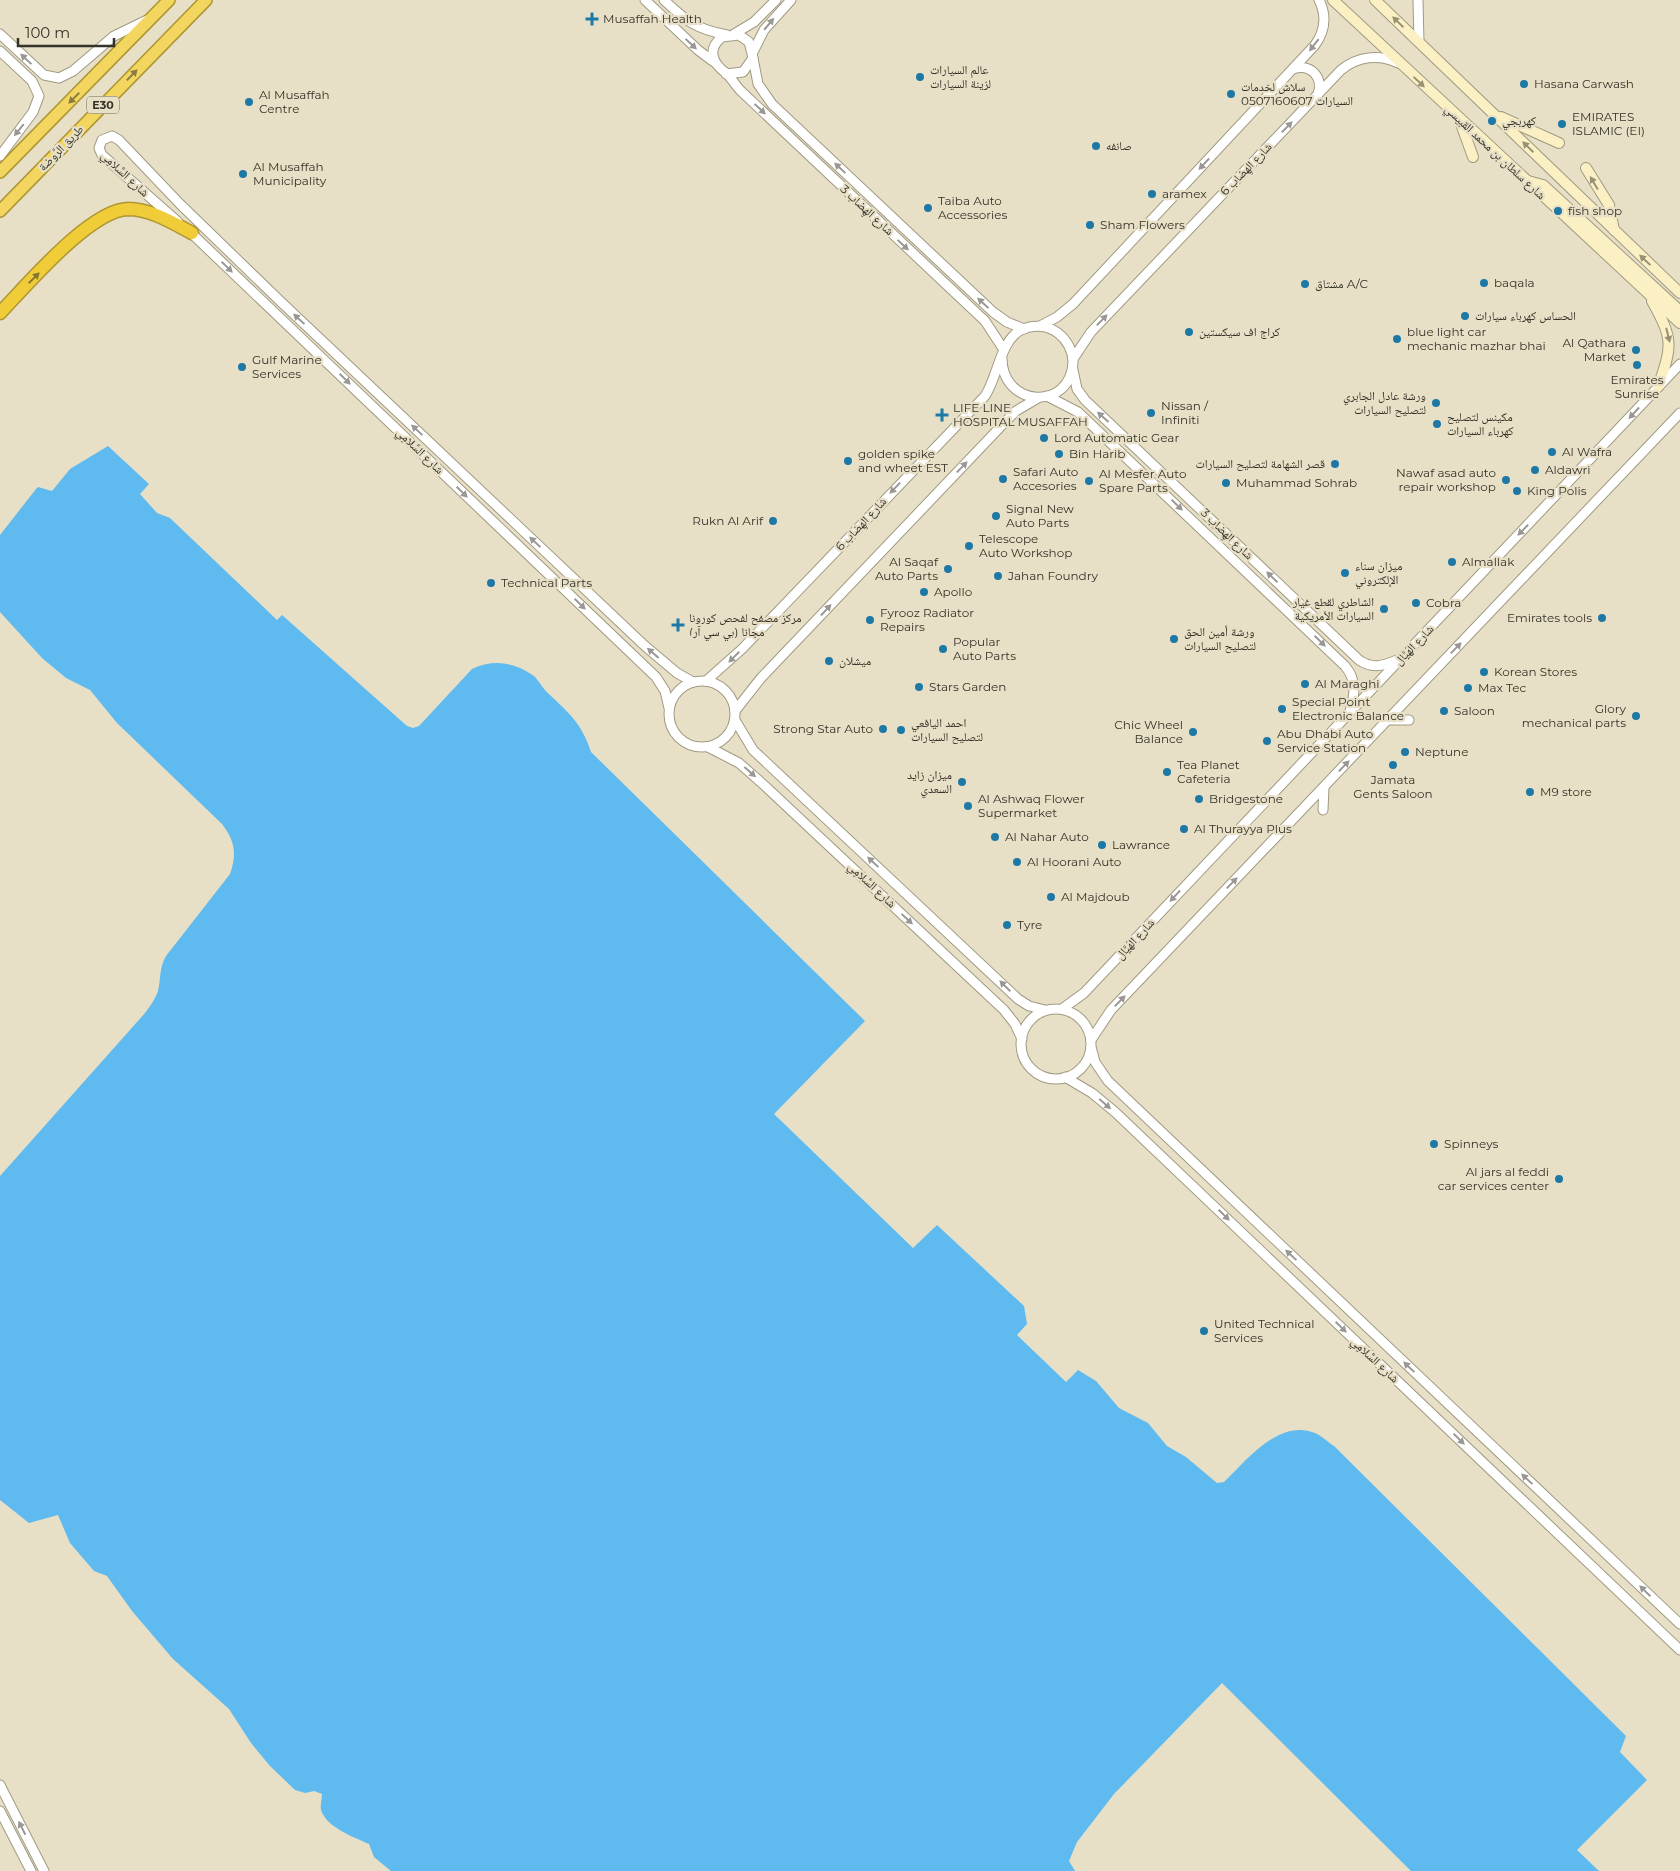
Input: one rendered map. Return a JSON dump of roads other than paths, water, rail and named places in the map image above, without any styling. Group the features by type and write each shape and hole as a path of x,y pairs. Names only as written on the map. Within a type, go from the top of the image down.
{"highway":[{"name":"E30","path":"0,172 169,0"},
{"name":"طريق الرَّوضة","path":"0,211 206,0"},
{"path":"0,312 84,229 112,213 127,209 137,210 165,219 192,234"}],"main road":[{"name":"شارع سلطان بن محمد القبيسي","path":"1333,0 1398,63 1680,324"},
{"name":"شارع سلطان بن محمد القبيسي","path":"1375,0 1614,231 1678,290"},
{"path":"1494,114 1559,143"},
{"path":"1458,118 1473,157"},
{"path":"1586,168 1608,205 1614,231"},
{"path":"1527,181 1542,186 1680,311"},
{"path":"1646,292 1669,334 1670,348 1658,387"}],"street":[{"path":"645,0 726,74 743,72 764,30 791,0"},
{"path":"664,0 691,24 703,30 744,38 753,55"},
{"path":"714,62 714,45 730,34 754,22 776,0"},
{"path":"1043,397 1030,397 1015,389 1004,375 1003,354 1012,337 1024,329 1039,326 1057,317 1073,304 1315,45 1321,35 1324,18 1319,0"},
{"path":"1418,0 1419,42"},
{"path":"0,34 44,75 59,78 73,71 114,36 154,17"},
{"path":"0,51 32,81 39,96 33,112 0,156"},
{"name":"شارع الهِضاب 3","path":"753,55 758,84 768,100 993,312 1007,322 1024,329"},
{"name":"شارع الهِضاب 6","path":"1073,359 1090,332 1344,68 1357,60 1375,57 1398,63"},
{"path":"1293,69 1305,67 1315,74 1320,83 1318,94"},
{"name":"شارع الهِضاب 3","path":"726,74 742,92 985,322 994,332 1003,354"},
{"name":"شارع السَّلامِي","path":"668,708 666,691 656,677 192,234 102,156 99,148 102,140 112,136 120,140 180,204 279,300 639,640 677,673 693,682"},
{"path":"735,716 733,703 723,688 706,681 693,682 677,691 668,708 670,726 682,741 699,748 708,747 726,738 735,716 761,678 1006,421 1016,411 1060,389 1066,384 1072,369 1073,359 1071,351 1062,336 1055,331 1039,326"},
{"name":"شارع الهِضاب 6","path":"706,681 742,649 985,396 991,386 1003,354"},
{"name":"شارع الهَيَّال","path":"1062,1009 1084,993 1680,364"},
{"name":"شارع الهِضاب 3","path":"1072,369 1077,389 1085,400 1359,660 1369,666 1385,665 1402,658"},
{"name":"شارع الهِضاب 3","path":"1043,397 1078,412 1336,657 1350,672 1353,679 1355,689 1349,713"},
{"path":"1091,1044 1088,1031 1078,1017 1062,1009 1045,1010 1029,1021 1022,1039 1024,1057 1034,1070 1049,1078 1065,1077 1080,1069 1086,1062 1091,1044 1110,1010 1680,413"},
{"path":"1336,657 1346,656 1345,647"},
{"name":"شارع السَّلامِي","path":"735,716 753,750 1018,999 1029,1006 1045,1010"},
{"path":"1388,720 1410,720"},
{"name":"شارع السَّلامِي","path":"708,747 739,763 772,792 1004,1010 1015,1024 1022,1039"},
{"path":"1323,810 1324,787"},
{"name":"شارع السَّلامِي","path":"1091,1044 1095,1062 1108,1082 1680,1624"},
{"name":"شارع السَّلامِي","path":"1065,1077 1092,1093 1115,1112 1680,1650"},
{"path":"0,1785 44,1871"},
{"path":"0,1811 31,1871"}],"water":[{"path":"108,446 149,484 140,494 157,513 170,518 277,620 282,615 407,726 413,728 419,726 472,669 496,663 512,665 534,676 574,720 584,734 591,752 865,1021 774,1114 913,1248 937,1225 1024,1306 1027,1324 1017,1335 1066,1382 1078,1370 1096,1381 1119,1408 1148,1423 1167,1446 1186,1457 1217,1483 1224,1482 1264,1444 1276,1436 1289,1431 1302,1430 1315,1433 1334,1446 1626,1736 1620,1752 1647,1780 1577,1850 1599,1871 1411,1871 1222,1683 1114,1794 1077,1842 1069,1861 1075,1871 391,1871 374,1857 369,1844 342,1831 329,1822 321,1810 322,1794 314,1791 305,1793 295,1790 270,1766 251,1743 229,1709 173,1659 132,1611 107,1576 94,1571 70,1543 58,1515 29,1523 0,1500 0,1176 145,1013 158,991 161,969 166,956 230,874 234,860 230,836 222,824 117,723 90,690 66,678 42,658 0,612 0,535 38,487 52,491 70,469"}],"place":[{"name":"Musaffah Health","path":"592,19"},
{"name":"عالم السيارات لزينة السيارات","path":"920,77"},
{"name":"Hasana Carwash","path":"1524,84"},
{"name":"سلاش لخدمات السيارات 0507160607","path":"1231,94"},
{"name":"Al Musaffah Centre","path":"249,102"},
{"name":"كهربجي","path":"1492,121"},
{"name":"EMIRATES ISLAMIC (EI)","path":"1562,124"},
{"name":"صانفه","path":"1096,146"},
{"name":"Al Musaffah Municipality","path":"243,174"},
{"name":"aramex","path":"1152,194"},
{"name":"Taiba Auto Accessories","path":"928,208"},
{"name":"fish shop","path":"1558,211"},
{"name":"Sham Flowers","path":"1090,225"},
{"name":"baqala","path":"1484,283"},
{"name":"مشتاق A/C","path":"1305,284"},
{"name":"الحساس كهرباء سيارات","path":"1465,316"},
{"name":"كراج اف سيكستين","path":"1189,332"},
{"name":"blue light car mechanic mazhar bhai","path":"1397,339"},
{"name":"Al Qathara Market","path":"1636,350"},
{"name":"Emirates Sunrise","path":"1637,365"},
{"name":"Gulf Marine Services","path":"242,367"},
{"name":"ورشة عادل الجابري لتصليح السيارات","path":"1436,403"},
{"name":"Nissan / Infiniti","path":"1151,413"},
{"name":"LIFE LINE HOSPITAL MUSAFFAH","path":"942,415"},
{"name":"مكينس لتصليح كهرباء السيارات","path":"1437,424"},
{"name":"Lord Automatic Gear","path":"1044,438"},
{"name":"Al Wafra","path":"1552,452"},
{"name":"Bin Harib","path":"1059,454"},
{"name":"golden spike and wheet EST","path":"848,461"},
{"name":"قصر الشهامة لتصليح السيارات","path":"1335,464"},
{"name":"Aldawri","path":"1535,470"},
{"name":"Safari Auto Accesories","path":"1003,479"},
{"name":"Nawaf asad auto repair workshop","path":"1506,480"},
{"name":"Al Mesfer Auto Spare Parts","path":"1089,481"},
{"name":"Muhammad Sohrab","path":"1226,483"},
{"name":"King Polis","path":"1517,491"},
{"name":"Signal New Auto Parts","path":"996,516"},
{"name":"Rukn Al Arif","path":"773,521"},
{"name":"Telescope Auto Workshop","path":"969,546"},
{"name":"Almallak","path":"1452,562"},
{"name":"Al Saqaf Auto Parts","path":"948,569"},
{"name":"ميزان سناء الإلكتروني","path":"1345,573"},
{"name":"Jahan Foundry","path":"998,576"},
{"name":"Technical Parts","path":"491,583"},
{"name":"Apollo","path":"924,592"},
{"name":"Cobra","path":"1416,603"},
{"name":"الشاطري لقطع غيار السيارات الأمريكية","path":"1384,609"},
{"name":"Emirates tools","path":"1602,618"},
{"name":"Fyrooz Radiator Repairs","path":"870,620"},
{"name":"مركز مصفح لفحص كورونا (بي سي آر) مجانا","path":"678,625"},
{"name":"ورشة أمين الحق لتصليح السيارات","path":"1174,639"},
{"name":"Popular Auto Parts","path":"943,649"},
{"name":"ميشلان","path":"829,661"},
{"name":"Korean Stores","path":"1484,672"},
{"name":"Al Maraghi","path":"1305,684"},
{"name":"Stars Garden","path":"919,687"},
{"name":"Max Tec","path":"1468,688"},
{"name":"Special Point Electronic Balance","path":"1282,709"},
{"name":"Saloon","path":"1444,711"},
{"name":"Glory mechanical parts","path":"1636,716"},
{"name":"Strong Star Auto","path":"883,729"},
{"name":"احمد اليافعي لتصليح السيارات","path":"901,730"},
{"name":"Chic Wheel Balance","path":"1193,732"},
{"name":"Abu Dhabi Auto Service Station","path":"1267,741"},
{"name":"Neptune","path":"1405,752"},
{"name":"Jamata Gents Saloon","path":"1393,765"},
{"name":"Tea Planet Cafeteria","path":"1167,772"},
{"name":"ميزان زايد السعدي","path":"962,782"},
{"name":"M9 store","path":"1530,792"},
{"name":"Bridgestone","path":"1199,799"},
{"name":"Al Ashwaq Flower Supermarket","path":"968,806"},
{"name":"Al Thurayya Plus","path":"1184,829"},
{"name":"Al Nahar Auto","path":"995,837"},
{"name":"Lawrance","path":"1102,845"},
{"name":"Al Hoorani Auto","path":"1017,862"},
{"name":"Al Majdoub","path":"1051,897"},
{"name":"Tyre","path":"1007,925"},
{"name":"Spinneys","path":"1434,1144"},
{"name":"Al jars al feddi car services center","path":"1559,1179"},
{"name":"United Technical Services","path":"1204,1331"}]}
